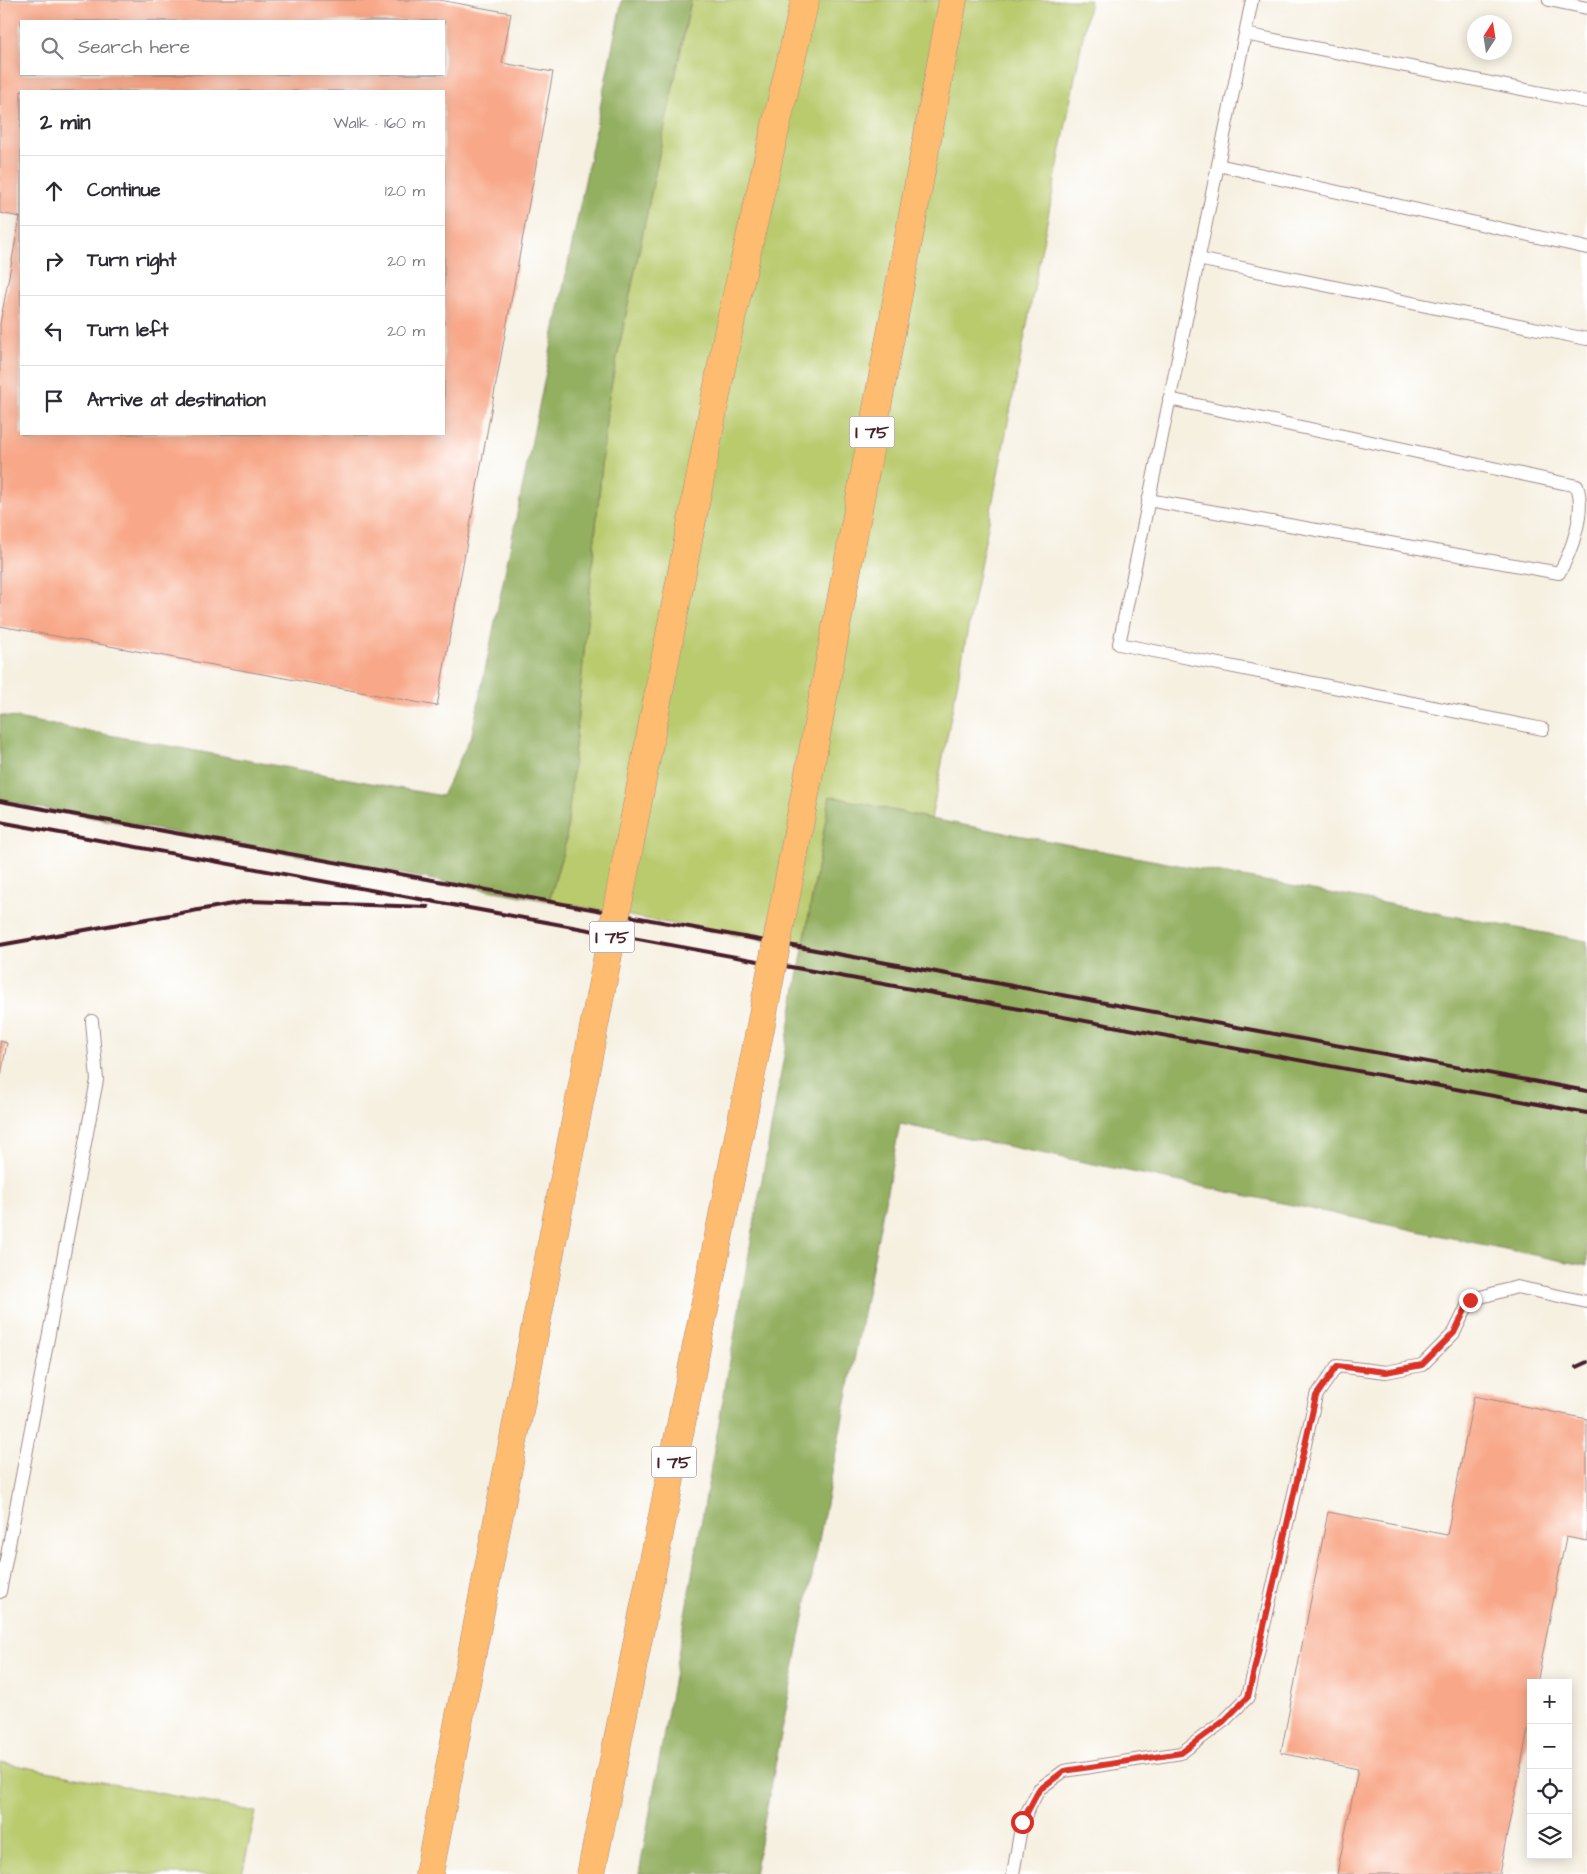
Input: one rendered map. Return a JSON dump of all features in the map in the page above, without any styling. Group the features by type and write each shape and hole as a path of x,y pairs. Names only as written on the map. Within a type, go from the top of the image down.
{"highway":[{"name":"I 75","path":"428,1874 728,333 805,0"},
{"name":"I 75","path":"591,1874 792,864 953,0"}],"lane":[{"path":"1252,0 1118,644 1543,729"},
{"path":"1549,0 1587,8"},
{"path":"1245,34 1587,102"},
{"path":"1218,165 1587,248"},
{"path":"1198,259 1587,339"},
{"path":"1148,500 1559,573 1570,554 1582,499 1577,486 1169,399"},
{"path":"0,1592 97,1080 92,1021"},
{"path":"1013,1874 1022,1822 1039,1790 1064,1771 1181,1753 1224,1721 1248,1697 1316,1396 1337,1366 1386,1372 1422,1365 1454,1333 1470,1300 1517,1288 1587,1302"}],"green space":[{"path":"622,0 691,0 608,401 566,841 549,901 0,801 0,715 442,796 472,734"},
{"path":"691,0 1090,0 931,819 830,796 803,948 549,901 566,841 608,401"},
{"path":"830,796 931,819 1587,941 1587,1266 900,1124 754,1874 639,1874"},
{"path":"0,1762 256,1812 242,1874 0,1874"}],"building":[{"path":"0,0 439,0 511,13 502,63 553,72 437,706 0,626 0,324 20,217 0,213"},
{"path":"0,1041 7,1043 1,1075 0,1075"},
{"path":"1474,1396 1587,1419 1587,1541 1566,1537 1538,1679 1527,1679 1527,1735 1499,1874 1337,1874 1358,1769 1281,1753 1328,1512 1447,1535"}],"railway":[{"path":"0,801 1587,1091"},
{"path":"0,822 1587,1113"},
{"path":"0,945 249,901 428,907"},
{"path":"1576,1367 1587,1362"}],"route":[{"path":"1022,1822 1039,1790 1064,1771 1181,1753 1224,1721 1248,1697 1316,1396 1337,1366 1386,1372 1422,1365 1454,1333 1470,1300"}]}
